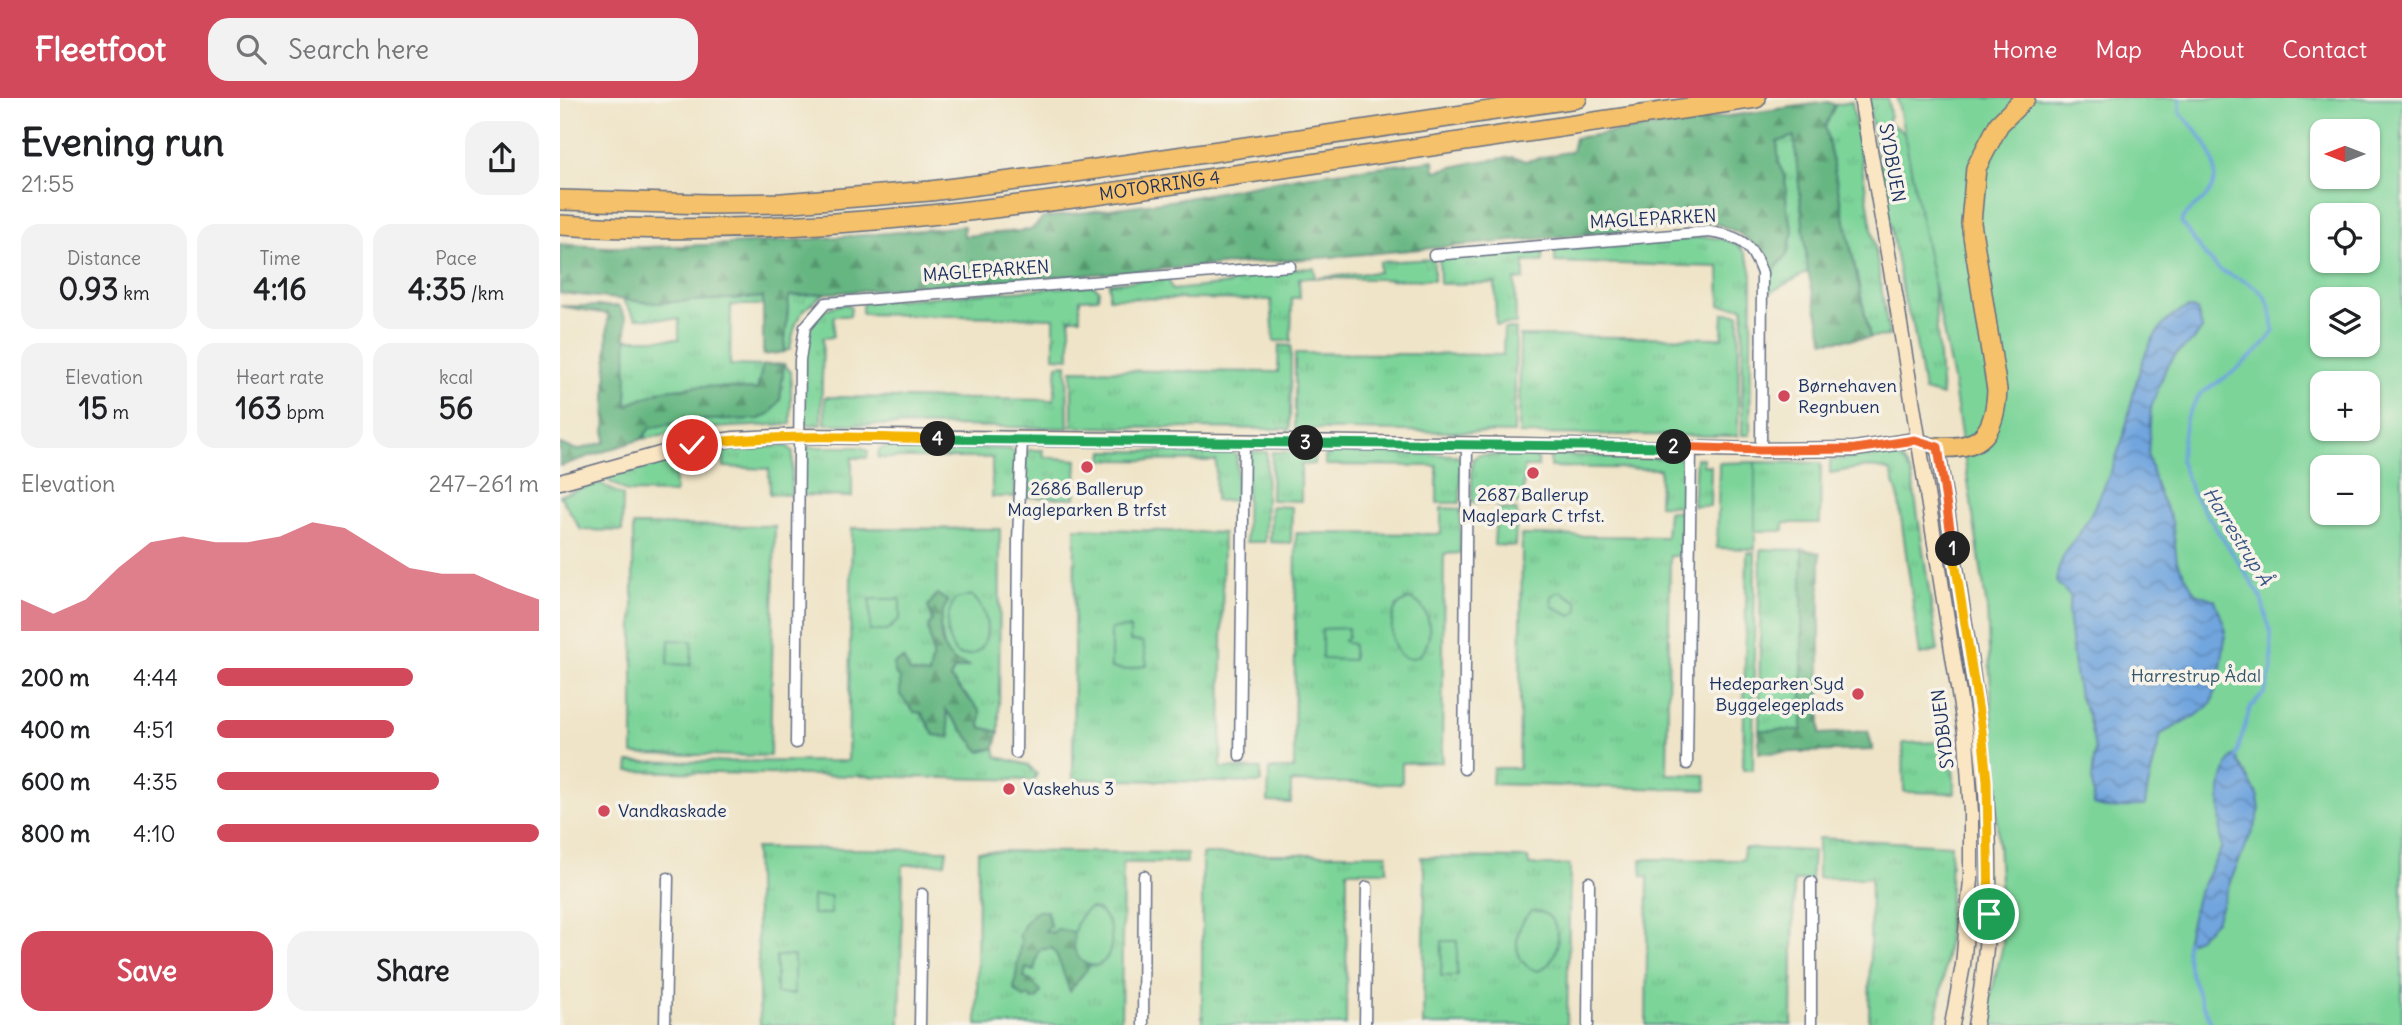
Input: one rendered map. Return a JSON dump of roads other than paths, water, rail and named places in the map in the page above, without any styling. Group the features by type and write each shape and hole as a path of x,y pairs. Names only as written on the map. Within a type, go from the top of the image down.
{"highway":[{"name":"MOTORRING 4","path":"560,200 709,205 782,203 930,191 1577,98"},
{"name":"MOTORRING 4","path":"560,225 711,230 871,222 1113,193 1756,98"},
{"path":"1928,444 1960,448 1969,446 1978,440 1992,423 1997,390 1971,223 1976,168 1999,124 2025,98"}],"street":[{"name":"SYDBUEN","path":"1861,98 1982,731 1987,781 1989,914 1981,997 1975,1025"},
{"name":"MAGLEPARKEN","path":"1434,255 1709,232 1730,235 1746,243 1756,257 1762,273 1761,450"},
{"name":"MAGLEPARKEN","path":"796,743 800,360 805,327 826,303 1290,266"},
{"path":"560,482 692,445 733,439 800,436 1761,450 1855,449 1928,444"},
{"path":"1016,753 1022,440"},
{"path":"1240,756 1244,442"},
{"name":"SYDBUEN","path":"1928,444 1966,738 1971,812 1971,880 1964,965 1952,1025"},
{"path":"1464,769 1467,445"},
{"path":"1687,764 1691,447"},
{"path":"1143,1025 1144,876"},
{"path":"666,1025 668,878"},
{"path":"1588,1025 1589,882"},
{"path":"1811,882 1811,1025"},
{"path":"1365,1025 1367,887"},
{"path":"920,1025 922,894"}],"water":[{"path":"2188,308 2197,310 2202,329 2166,368 2151,408 2148,456 2157,489 2172,521 2177,561 2195,593 2215,600 2226,630 2221,668 2212,703 2197,715 2161,734 2145,806 2115,809 2102,807 2094,805 2092,779 2095,749 2088,715 2079,696 2074,667 2068,612 2071,597 2056,582 2057,576 2066,551 2092,512 2114,463 2149,346 2159,330 2172,317"},
{"path":"2235,755 2257,794 2260,809 2216,921 2198,938 2186,943 2197,896 2221,849 2220,789 2227,765"}],"waterway":[{"name":"Harrestrup Å","path":"2180,98 2180,113 2204,142 2214,165 2215,177 2212,188 2204,199 2181,222 2214,265 2262,293 2269,305 2274,331 2262,347 2232,373 2200,394 2186,418 2180,460 2192,492 2260,595 2271,633 2272,669 2265,692 2250,708 2236,757"},
{"name":"Harrestrup Å","path":"2187,941 2188,963 2198,995 2212,1025"}],"place":[{"name":"Børnehaven Regnbuen","path":"1784,396"},
{"name":"2686 Ballerup Magleparken B trfst","path":"1087,467"},
{"name":"2687 Ballerup Maglepark C trfst.","path":"1533,473"},
{"name":"Hedeparken Syd Byggelegeplads","path":"1858,694"},
{"name":"Vaskehus 3","path":"1009,789"},
{"name":"Vandkaskade","path":"604,811"}],"park label":[{"name":"Harrestrup Ådal","path":"2196,676"}]}
